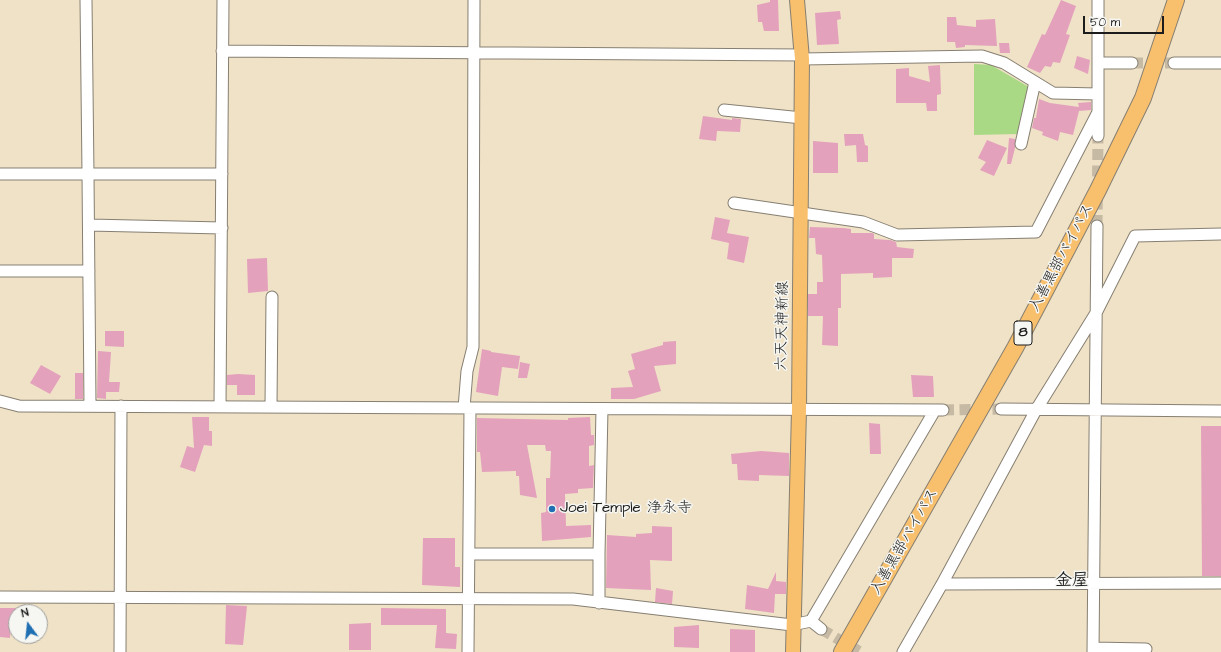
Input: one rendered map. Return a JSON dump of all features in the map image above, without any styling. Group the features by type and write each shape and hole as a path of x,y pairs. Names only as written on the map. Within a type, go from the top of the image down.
{"highway":[{"name":"入善黒部バイパス","path":"842,652 1015,348 1098,190 1143,98 1176,0"}],"main road":[{"name":"六天天神新線","path":"793,652 792,626 799,410 802,118 802,57 797,0"}],"street":[{"path":"86,0 90,406"},
{"path":"220,406 223,0"},
{"path":"468,652 469,554 467,370 473,347 474,0"},
{"path":"1098,0 1098,136"},
{"path":"222,51 802,57 982,56 1004,63 1053,93 1098,94"},
{"path":"1098,63 1132,63"},
{"path":"1174,63 1221,63"},
{"path":"1021,144 1035,82"},
{"path":"724,110 802,118"},
{"path":"734,203 863,222 897,235 1036,232 1098,112"},
{"path":"0,174 222,174"},
{"path":"89,225 222,228"},
{"path":"1097,226 1093,650 1146,649"},
{"path":"903,652 942,584 1036,410 1096,313 1135,236 1221,234"},
{"path":"0,271 89,271"},
{"path":"270,406 272,297"},
{"path":"0,401 19,406 939,410 811,622"},
{"path":"120,652 121,406"},
{"path":"599,603 602,409"},
{"path":"1001,409 1221,411"},
{"path":"469,554 599,554"},
{"path":"942,584 1094,582 1221,583"},
{"path":"0,597 573,599 792,626 811,622 822,629"}],"green space":[{"path":"974,64 991,65 1029,87 1018,134 974,135"}],"building":[{"path":"770,0 778,0 779,31 764,31 762,22 758,22 757,5 770,2"},
{"path":"1061,0 1076,6 1066,34 1070,35 1060,63 1053,62 1051,67 1045,66 1040,73 1027,67 1042,34 1045,35"},
{"path":"840,11 841,19 837,20 839,44 817,45 815,13"},
{"path":"947,17 956,17 957,25 976,27 976,20 995,19 997,46 965,45 965,47 956,48 955,42 947,42"},
{"path":"999,43 1009,43 1010,53 1000,53"},
{"path":"1077,56 1090,60 1088,74 1074,68"},
{"path":"940,65 941,94 937,95 937,111 927,111 926,103 896,103 896,69 909,68 909,76 930,82 928,66"},
{"path":"1039,99 1050,103 1079,107 1078,103 1091,102 1091,110 1079,111 1073,135 1060,132 1058,141 1042,135 1043,132 1032,128 1034,118 1036,118"},
{"path":"703,116 732,120 732,118 741,119 740,132 717,131 716,141 699,139"},
{"path":"844,134 863,134 865,145 868,146 868,162 857,162 856,145 845,146"},
{"path":"1009,138 1015,139 1015,148 1011,164 1007,164"},
{"path":"987,140 1007,148 994,176 980,170 986,162 978,158"},
{"path":"813,141 838,143 838,173 813,173"},
{"path":"715,217 730,220 727,233 749,237 744,263 727,259 729,243 711,239"},
{"path":"810,227 843,228 851,229 851,233 872,233 874,234 874,239 890,240 896,242 897,247 914,249 913,258 892,258 892,277 873,278 873,273 841,274 841,308 838,308 838,346 822,345 823,316 808,316 808,294 817,294 817,282 823,282 822,255 816,254 815,238 809,238"},
{"path":"267,258 268,291 248,293 247,259"},
{"path":"105,331 124,331 124,347 105,346"},
{"path":"676,341 676,364 654,366 661,391 634,399 611,399 611,388 633,387 628,371 635,369 631,354 663,345 663,342"},
{"path":"482,349 491,352 520,356 518,369 502,367 498,396 476,392"},
{"path":"98,351 111,352 109,382 120,382 119,392 106,392 106,399 97,398"},
{"path":"520,362 530,364 527,378 518,378"},
{"path":"41,365 61,376 50,394 30,383"},
{"path":"75,373 83,373 83,399 75,399"},
{"path":"227,375 255,375 255,395 237,395 237,385 227,385"},
{"path":"911,375 933,376 934,397 913,397"},
{"path":"192,417 209,417 209,431 212,431 212,446 204,445 195,472 180,467 187,446 194,448"},
{"path":"590,417 591,435 594,435 594,445 589,446 589,466 594,465 593,488 578,489 578,493 565,494 566,526 591,525 591,537 542,541 541,513 546,512 546,478 550,478 551,451 546,451 545,445 527,445 537,498 520,495 519,476 516,476 516,471 482,472 480,452 477,452 477,418 568,420 568,418"},
{"path":"869,423 880,424 881,454 870,454"},
{"path":"1201,426 1221,426 1221,576 1202,576"},
{"path":"761,451 789,453 789,476 759,475 759,481 738,480 737,464 732,464 731,454"},
{"path":"652,526 672,527 672,561 650,560 651,590 606,588 607,535 636,537 636,534 652,533"},
{"path":"423,538 455,538 455,567 460,567 460,587 422,585"},
{"path":"776,572 776,581 786,582 786,594 775,594 774,613 745,609 747,585 768,589"},
{"path":"656,588 673,591 672,604 655,602"},
{"path":"226,605 247,606 243,645 225,644"},
{"path":"0,608 8,608 8,638 0,637"},
{"path":"381,608 446,609 446,633 457,634 456,649 435,648 437,625 381,625"},
{"path":"371,623 371,650 349,650 349,624"},
{"path":"699,625 699,648 674,647 674,627"},
{"path":"730,629 755,630 755,652 730,652"}],"tunnel":[{"path":"1132,63 1174,63"},
{"path":"1097,226 1098,136"},
{"path":"943,410 1001,409"},
{"path":"821,629 860,652"}],"place":[{"name":"Joei Temple 浄永寺","path":"552,509"}],"district":[{"name":"金屋","path":"1072,581"}]}
